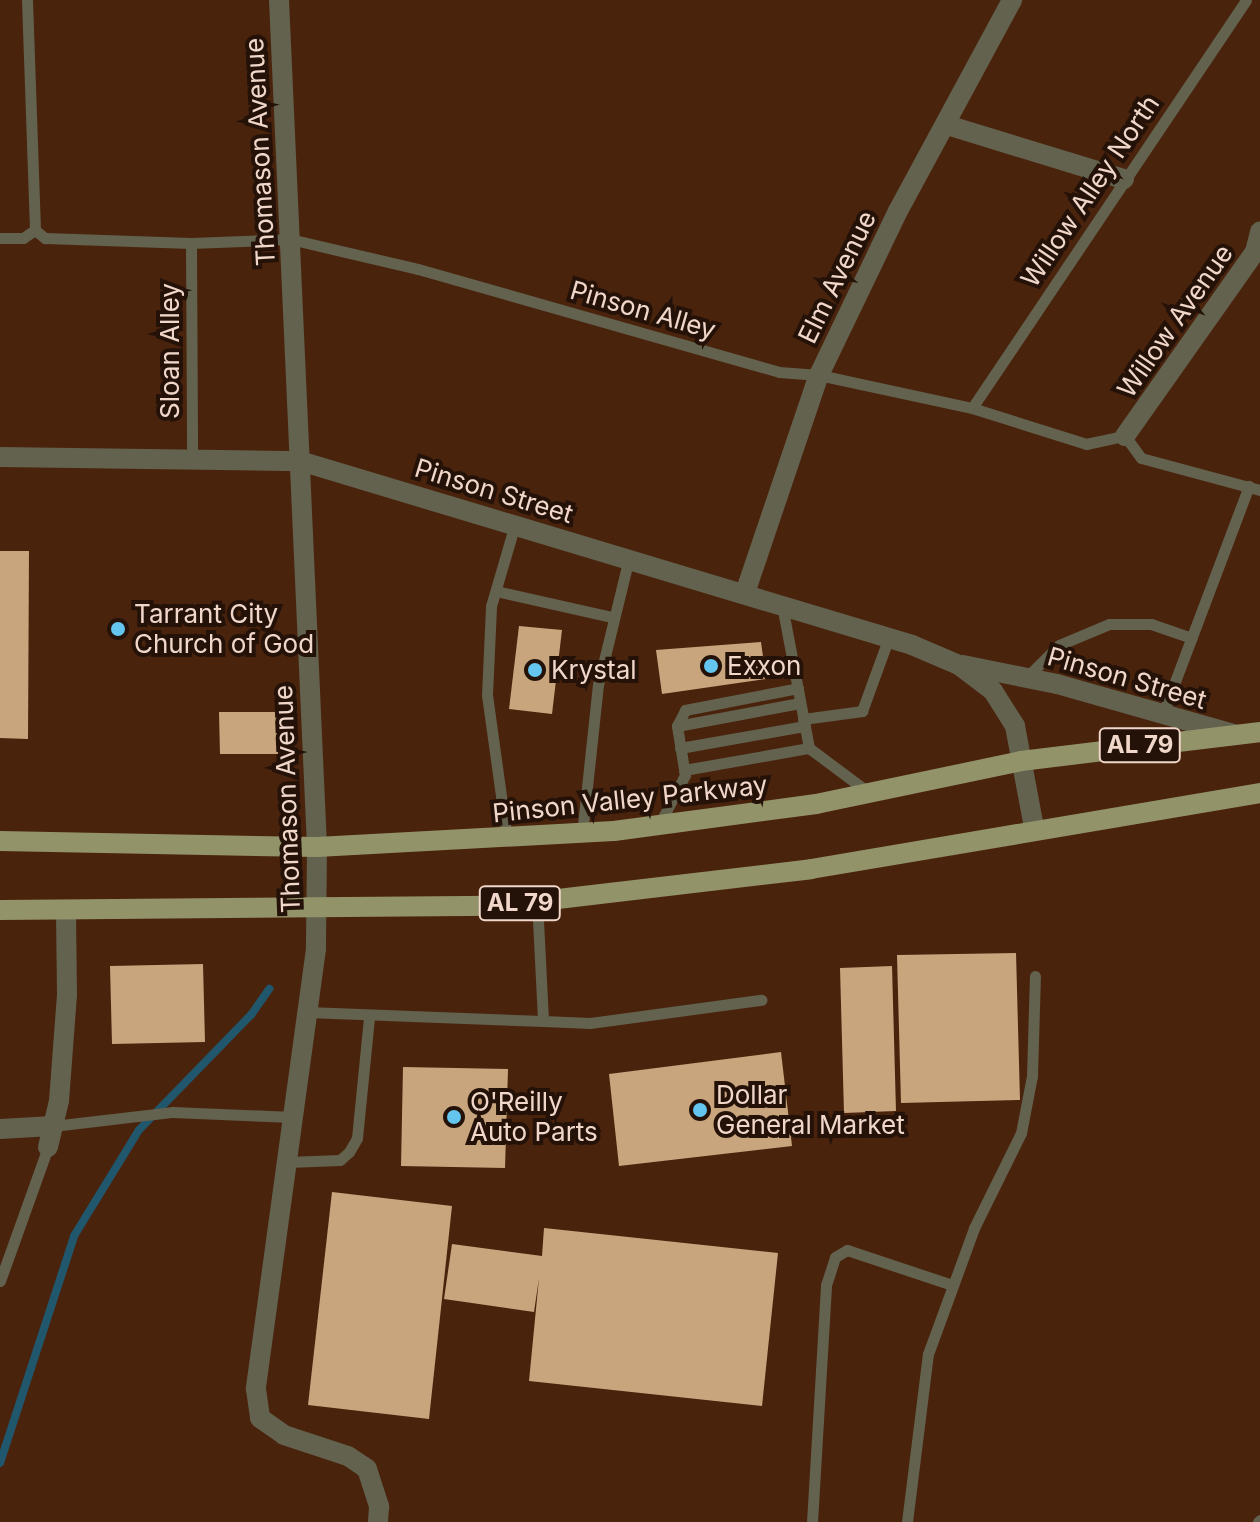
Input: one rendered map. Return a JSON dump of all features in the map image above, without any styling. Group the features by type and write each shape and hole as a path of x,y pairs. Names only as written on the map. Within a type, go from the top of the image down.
{"main road":[{"name":"Pinson Valley Parkway","path":"0,841 317,847 582,834 658,826 869,793 1021,761 1260,732"},
{"name":"AL 79","path":"0,910 316,910 537,901 811,869 1034,828 1260,793"}],"street":[{"name":"Thomason Avenue","path":"279,0 317,847 316,910 307,1012 256,1389 260,1418 284,1435 348,1456 367,1469 379,1507 378,1522"},
{"name":"Elm Avenue","path":"745,593 819,375 898,211 1012,0"},
{"path":"947,125 1124,179"},
{"name":"Willow Avenue","path":"1125,436 1255,252 1260,232"},
{"name":"Pinson Street","path":"0,457 300,461 889,637 959,665 1027,677 1234,734"},
{"name":"Pinson Street","path":"959,665 993,691 1015,726 1034,828"},
{"path":"48,1147 67,995 66,912"},
{"path":"0,1129 53,1126"}],"lane":[{"path":"27,0 35,230"},
{"name":"Willow Alley North","path":"972,408 1246,0"},
{"name":"Pinson Alley","path":"0,238 23,238 35,230 45,238 191,243 290,239 418,269 779,372 819,375 972,408 1086,444 1125,436"},
{"name":"Sloan Alley","path":"191,243 192,459"},
{"path":"1125,436 1141,458 1254,488 1162,716"},
{"path":"507,840 487,695 496,591 515,524"},
{"path":"582,834 598,685 611,617 629,558"},
{"path":"496,591 611,617"},
{"path":"782,604 809,748 869,793"},
{"path":"1027,677 1059,645 1109,624 1151,624 1192,638"},
{"path":"680,748 862,711 889,637"},
{"path":"658,826 684,770 677,726 685,710 711,701 798,688"},
{"path":"677,726 800,703"},
{"path":"684,770 809,748"},
{"path":"537,901 543,1021"},
{"path":"907,1522 928,1354 952,1285 1021,1133 1032,1076 1035,976"},
{"path":"307,1012 369,1017 590,1023 761,1000"},
{"path":"288,1162 340,1160 357,1138 369,1017"},
{"path":"53,1126 173,1112 293,1117"},
{"path":"0,1281 48,1147"},
{"path":"812,1522 826,1285 835,1257 847,1250 952,1285"}],"building":[{"path":"0,551 29,551 28,739 0,738"},
{"name":"Krystal","path":"519,626 562,630 552,714 509,709"},
{"name":"Exxon","path":"761,642 766,679 662,694 656,650"},
{"path":"219,712 278,712 278,754 220,754"},
{"path":"1016,953 1020,1100 901,1103 897,955"},
{"path":"203,964 205,1042 112,1044 110,966"},
{"path":"892,966 896,1111 844,1113 840,968"},
{"name":"Dollar General Market","path":"781,1052 792,1146 619,1166 609,1074"},
{"name":"O'Reilly Auto Parts","path":"403,1067 508,1069 505,1168 401,1166"},
{"path":"332,1192 452,1206 429,1419 308,1405"},
{"path":"544,1228 778,1253 762,1406 529,1381 539,1278 534,1312 444,1299 452,1244 542,1256"}],"waterway":[{"path":"0,1463 74,1236 139,1130 251,1015 269,989"}],"place":[{"name":"Tarrant City Church of God","path":"118,629"},
{"name":"Exxon","path":"711,666"},
{"name":"Krystal","path":"535,670"},
{"name":"Dollar General Market","path":"700,1110"},
{"name":"O'Reilly Auto Parts","path":"454,1117"}]}
